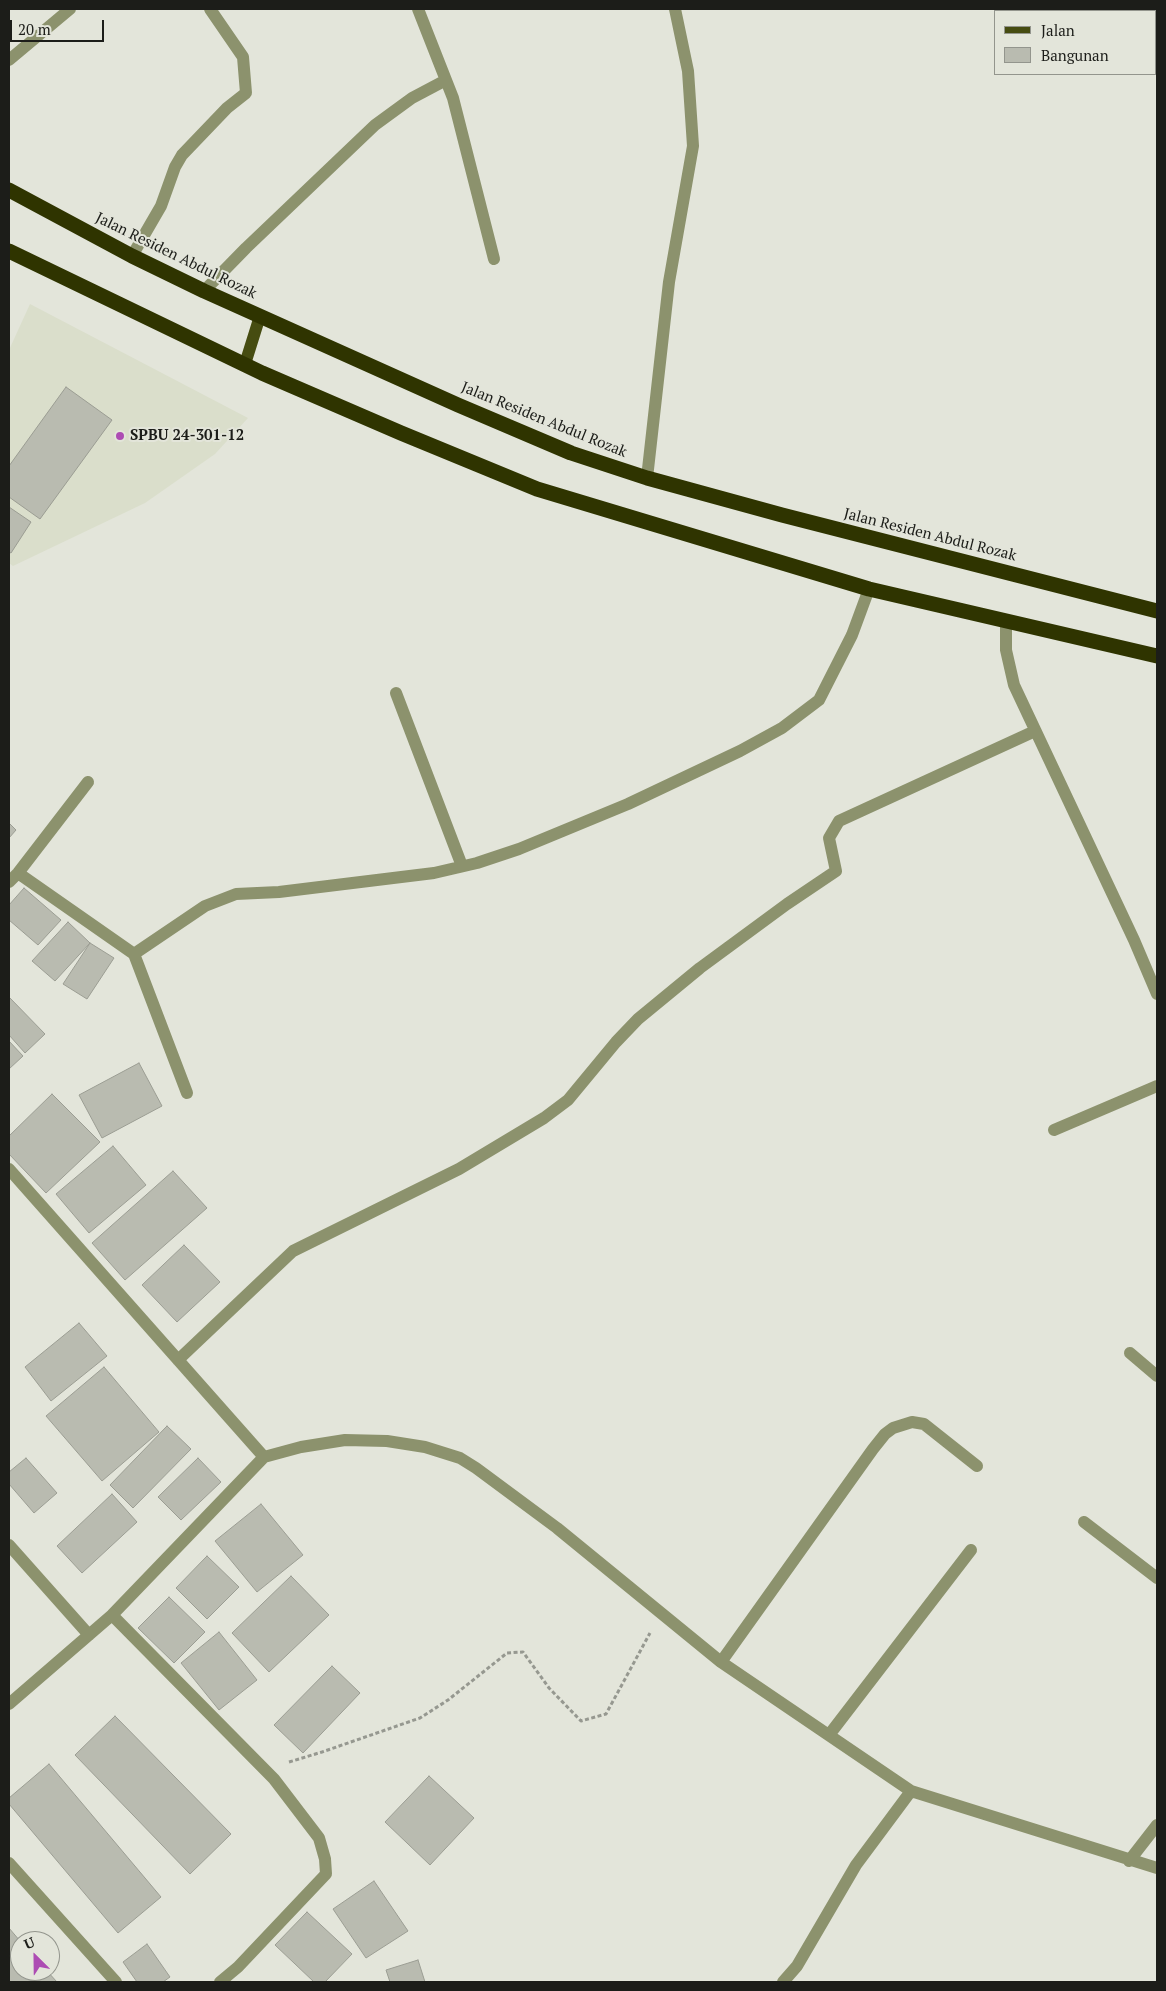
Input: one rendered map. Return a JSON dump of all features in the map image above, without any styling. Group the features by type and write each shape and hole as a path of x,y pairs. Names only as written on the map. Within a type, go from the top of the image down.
{"highway":[{"name":"Jalan Residen Abdul Rozak","path":"9,190 132,256 204,291 458,405 571,453 647,478 782,515 1157,611"},
{"path":"9,251 244,364 401,433 537,489 869,589 1157,656"}],"main road":[{"path":"244,364 260,316"}],"street":[{"path":"9,60 70,9"},
{"path":"132,256 161,206 175,167 182,155 227,108 246,94 243,57 210,9"},
{"path":"418,9 453,98 494,258"},
{"path":"647,478 669,282 693,146 688,70 675,9"},
{"path":"204,291 246,248 375,125 412,98 446,80"},
{"path":"134,954 205,906 236,894 279,892 434,873 462,866 519,849 628,804 740,751 782,728 819,700 852,635 869,589"},
{"path":"1006,622 1006,650 1014,685 1134,940 1157,994"},
{"path":"396,693 462,866"},
{"path":"178,1360 293,1251 459,1169 544,1118 568,1100 616,1042 638,1019 716,956 836,871 829,838 839,821 1036,731"},
{"path":"9,882 88,782"},
{"path":"18,873 134,954 186,1093"},
{"path":"1054,1130 1157,1086"},
{"path":"9,1169 264,1457"},
{"path":"1130,1353 1157,1376"},
{"path":"721,1662 872,1449 889,1431 900,1424 912,1422 924,1424 977,1466"},
{"path":"9,1704 112,1615 264,1457 301,1446 345,1440 388,1441 425,1447 460,1458 476,1468 557,1528 721,1662 911,1790 1129,1861 1157,1868"},
{"path":"1084,1522 1157,1578"},
{"path":"9,1545 89,1635"},
{"path":"829,1735 971,1550"},
{"path":"112,1615 274,1779 319,1838 325,1859 326,1874 238,1967 220,1982"},
{"path":"783,1982 797,1966 856,1865 911,1790"},
{"path":"1129,1861 1157,1825"},
{"path":"9,1862 116,1982"}],"path":[{"path":"264,1769 322,1752 420,1718 448,1700 507,1653 523,1652 549,1688 581,1720 606,1714 661,1613"}],"shaded area":[{"name":"SPBU 24-301-12","path":"30,304 248,418 215,454 145,503 13,566 9,563 9,350"}],"building":[{"path":"66,387 112,420 40,519 9,497 9,466"},
{"path":"9,507 31,522 11,553 9,552"},
{"path":"9,823 16,830 9,838"},
{"path":"24,888 61,920 38,945 9,920 9,905"},
{"path":"68,922 90,943 55,981 32,961"},
{"path":"90,943 114,958 87,999 63,984"},
{"path":"9,997 45,1034 25,1053 9,1035"},
{"path":"9,1041 23,1056 9,1069"},
{"path":"139,1063 162,1106 102,1138 79,1095"},
{"path":"52,1094 100,1142 46,1193 9,1154 9,1136"},
{"path":"113,1146 146,1185 89,1233 56,1194"},
{"path":"173,1171 207,1208 125,1280 92,1243"},
{"path":"184,1245 220,1282 177,1322 142,1285"},
{"path":"79,1323 107,1356 51,1401 25,1367"},
{"path":"104,1367 159,1432 102,1481 46,1416"},
{"path":"167,1426 191,1449 133,1508 110,1485"},
{"path":"26,1458 57,1493 34,1513 9,1484 9,1472"},
{"path":"198,1458 221,1482 181,1520 158,1497"},
{"path":"112,1494 137,1522 82,1573 57,1546"},
{"path":"261,1504 303,1555 257,1592 215,1541"},
{"path":"207,1556 239,1587 207,1619 176,1588"},
{"path":"291,1576 329,1615 269,1672 232,1633"},
{"path":"169,1597 205,1632 174,1663 138,1628"},
{"path":"219,1632 257,1680 219,1710 181,1663"},
{"path":"332,1666 360,1693 303,1753 274,1725"},
{"path":"115,1716 231,1834 190,1874 75,1755"},
{"path":"49,1764 161,1897 118,1933 9,1804 9,1798"},
{"path":"429,1776 474,1818 430,1865 385,1822"},
{"path":"374,1881 408,1931 366,1958 333,1909"},
{"path":"307,1912 352,1954 325,1982 314,1982 275,1945"},
{"path":"9,1928 12,1931 10,1931 10,1981 57,1982 9,1982"},
{"path":"147,1944 170,1977 163,1982 137,1982 123,1962"},
{"path":"418,1960 425,1982 390,1982 386,1970"}],"place":[{"name":"SPBU 24-301-12","path":"120,436"}]}
